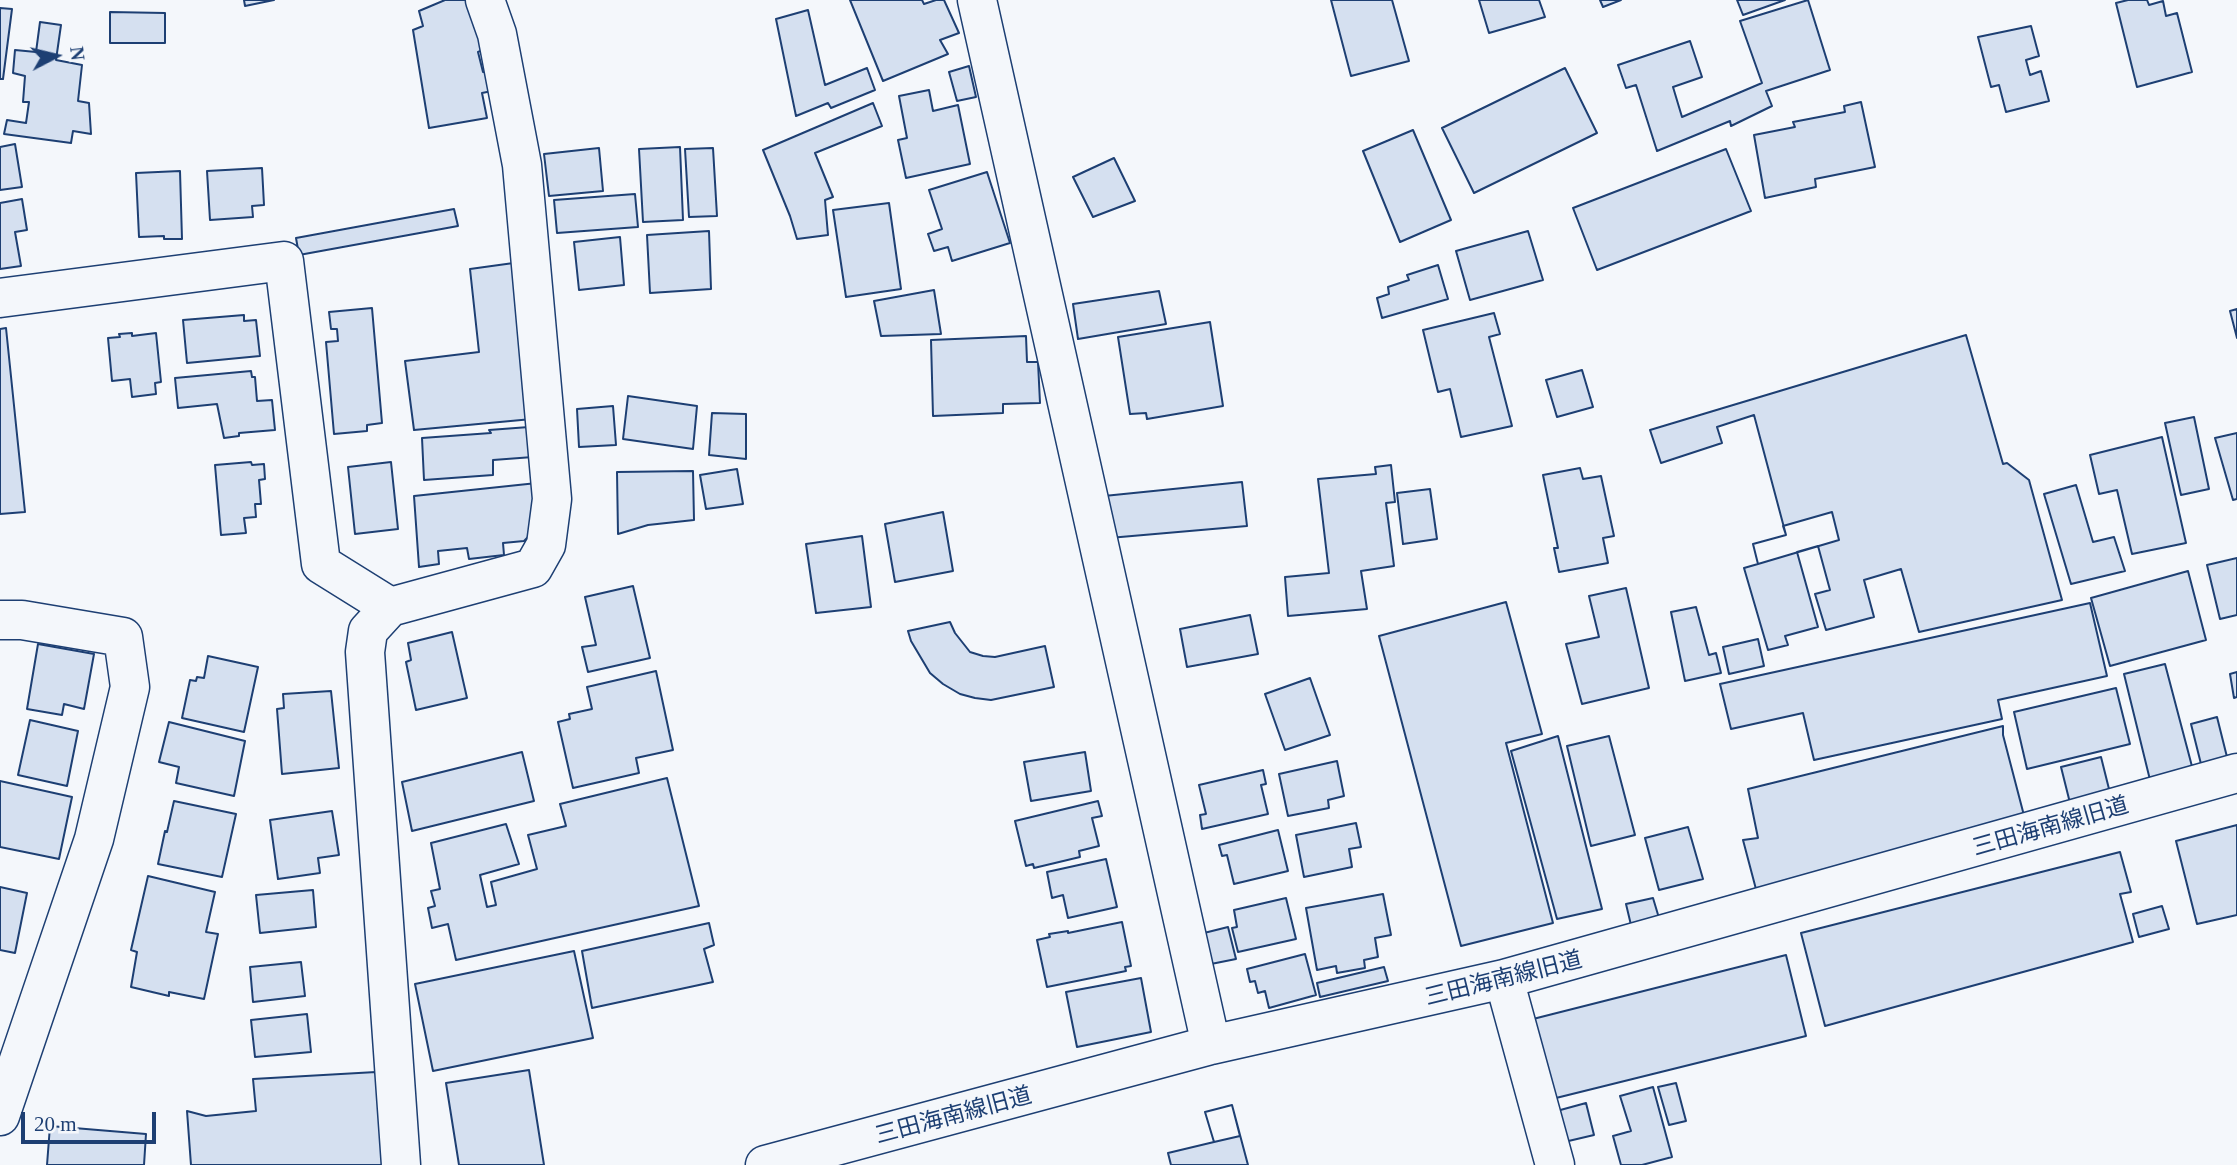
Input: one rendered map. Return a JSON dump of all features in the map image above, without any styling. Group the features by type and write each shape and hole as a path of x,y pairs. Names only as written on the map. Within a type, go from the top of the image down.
{"street":[{"path":"401,1165 365,652 368,631 390,607 533,568 546,545 552,499 522,165 497,34 485,0"},
{"path":"977,0 1212,1045"},
{"path":"0,298 284,261 321,564 390,607"},
{"path":"0,620 22,620 123,637 130,687 94,839 0,1115"},
{"name":"三田海南線旧道","path":"765,1165 1212,1045 1504,979 2237,772"},
{"path":"1504,979 1555,1165"}],"building":[{"path":"244,0 274,0 245,6"},
{"path":"445,0 467,0 483,50 478,52 483,72 494,73 497,90 482,93 487,118 429,128 413,30 423,26 419,11"},
{"path":"850,0 922,0 924,4 944,0 959,33 940,40 948,54 883,81"},
{"path":"1331,0 1392,0 1409,61 1351,76"},
{"path":"1479,0 1539,0 1545,17 1489,33"},
{"path":"1600,0 1621,0 1603,7"},
{"path":"1737,0 1785,0 1743,15"},
{"path":"1808,0 1830,70 1766,91 1772,106 1731,126 1730,121 1657,151 1636,85 1626,88 1618,65 1690,41 1702,77 1673,87 1682,117 1762,83 1740,21"},
{"path":"2147,0 2149,5 2163,1 2166,16 2177,13 2192,72 2137,87 2116,3"},
{"path":"0,8 12,9 3,79 0,79"},
{"path":"808,10 825,85 867,68 875,90 831,108 828,103 796,116 776,19"},
{"path":"110,12 165,13 165,43 110,43"},
{"path":"40,22 61,25 56,60 82,65 78,101 89,103 91,134 73,131 71,143 4,134 7,120 26,123 29,102 23,102 25,76 13,73 15,50 36,52"},
{"path":"2031,26 2039,56 2026,60 2030,75 2041,71 2049,101 2006,112 1999,85 1991,87 1978,37"},
{"path":"969,66 976,97 957,101 949,72"},
{"path":"1565,68 1597,133 1474,193 1442,128"},
{"path":"929,90 933,111 958,105 970,164 906,178 898,140 907,138 899,96"},
{"path":"1861,102 1875,167 1815,179 1816,187 1765,198 1754,135 1795,127 1793,122 1845,112 1844,106"},
{"path":"873,103 882,126 815,153 833,197 825,200 828,235 797,239 763,150"},
{"path":"1413,130 1451,220 1400,242 1363,151"},
{"path":"15,144 22,187 0,190 0,147"},
{"path":"680,147 683,220 643,222 639,149"},
{"path":"599,148 603,191 549,196 544,154"},
{"path":"713,148 717,216 689,217 685,149"},
{"path":"1726,149 1751,211 1597,270 1573,208"},
{"path":"1114,158 1135,201 1093,217 1073,177"},
{"path":"262,168 264,205 252,206 253,217 210,220 207,171"},
{"path":"180,171 182,239 164,239 164,236 139,237 136,173"},
{"path":"987,172 1010,243 952,261 948,247 934,251 928,234 942,229 929,190"},
{"path":"635,194 638,227 557,233 554,200"},
{"path":"22,199 27,230 15,232 21,266 0,269 0,203"},
{"path":"889,203 901,289 846,297 833,210"},
{"path":"454,209 458,226 299,255 296,238"},
{"path":"709,231 711,289 650,293 647,235"},
{"path":"1528,231 1543,280 1470,300 1456,251"},
{"path":"620,237 624,285 579,290 574,242"},
{"path":"528,261 532,419 414,430 405,361 479,352 470,269"},
{"path":"1438,265 1448,299 1382,318 1377,298 1389,294 1388,287 1409,280 1407,275"},
{"path":"934,290 941,334 881,336 874,301"},
{"path":"1159,291 1166,324 1078,339 1073,304"},
{"path":"372,308 382,423 367,425 367,431 334,434 326,342 338,341 337,329 331,329 329,312"},
{"path":"2237,309 2237,338 2230,311"},
{"path":"1494,313 1500,334 1489,337 1512,426 1461,437 1450,389 1438,392 1423,330"},
{"path":"244,315 244,321 256,320 260,356 187,363 183,320"},
{"path":"1210,322 1223,406 1147,419 1146,413 1130,414 1118,337"},
{"path":"6,328 25,512 0,514 0,329"},
{"path":"132,333 132,336 156,333 161,382 155,383 156,394 132,397 130,379 112,381 108,338"},
{"path":"1966,335 2003,464 2007,463 2029,480 2062,600 1919,632 1901,569 1864,580 1874,617 1826,630 1815,594 1830,590 1818,546 1797,552 1818,627 1785,636 1788,645 1768,650 1744,568 1758,564 1753,544 1786,535 1754,415 1717,427 1722,443 1661,463 1650,430"},
{"path":"1026,336 1027,362 1038,362 1040,403 1003,404 1003,413 933,416 931,340"},
{"path":"1582,370 1593,407 1557,417 1546,380"},
{"path":"251,371 252,377 255,377 257,401 272,400 275,430 239,433 239,436 224,438 217,404 178,408 175,378"},
{"path":"628,396 697,406 693,449 623,439"},
{"path":"613,406 616,445 579,447 577,409"},
{"path":"712,413 746,414 746,459 709,455"},
{"path":"2194,417 2209,489 2181,495 2165,423"},
{"path":"529,427 533,457 493,460 493,475 424,480 422,438"},
{"path":"2237,433 2237,499 2233,500 2215,438"},
{"path":"2162,437 2186,543 2132,554 2117,490 2099,494 2090,455"},
{"path":"251,462 252,465 264,464 265,479 259,480 261,504 255,504 256,517 244,518 246,533 221,535 215,465"},
{"path":"391,462 398,529 355,534 348,467"},
{"path":"1391,465 1395,502 1386,503 1394,566 1361,571 1367,609 1288,616 1285,577 1329,573 1318,479 1376,474 1375,467"},
{"path":"1580,468 1583,479 1601,476 1614,536 1603,538 1608,563 1559,572 1554,548 1558,548 1543,475"},
{"path":"737,469 743,504 706,509 700,475"},
{"path":"693,471 694,520 648,525 618,534 617,472"},
{"path":"1242,482 1247,526 1109,538 1104,496"},
{"path":"537,483 541,524 524,541 503,543 504,555 469,559 467,548 438,551 439,564 419,567 414,496"},
{"path":"2076,485 2093,542 2114,537 2125,571 2071,584 2044,494"},
{"path":"1430,489 1437,539 1403,544 1397,493"},
{"path":"943,512 953,571 895,582 885,524"},
{"path":"1832,512 1839,540 1758,564 1753,544 1786,535 1783,526"},
{"path":"862,536 871,607 816,613 806,544"},
{"path":"2237,558 2237,615 2220,619 2207,565"},
{"path":"2188,571 2206,640 2110,666 2091,598"},
{"path":"633,586 650,658 588,672 582,647 596,645 585,597"},
{"path":"1626,588 1649,688 1582,704 1566,644 1599,637 1589,596"},
{"path":"1506,602 1542,734 1506,743 1553,923 1461,946 1379,636"},
{"path":"2090,603 2107,676 1998,700 2002,719 1814,760 1803,713 1731,729 1720,684"},
{"path":"1696,607 1709,655 1716,653 1721,673 1685,681 1671,612"},
{"path":"1250,615 1258,654 1187,667 1180,629"},
{"path":"950,622 970,652 983,656 995,657 1045,646 1054,687 991,700 960,694 943,684 930,673 908,631"},
{"path":"452,632 467,698 416,710 406,662 411,660 408,643"},
{"path":"1758,639 1764,666 1729,674 1723,647"},
{"path":"38,644 94,654 84,709 64,704 62,715 27,709"},
{"path":"208,656 258,667 244,732 182,718 190,680 204,678"},
{"path":"2165,664 2194,774 2151,784 2124,674"},
{"path":"656,671 673,750 636,758 639,773 573,788 558,722 570,719 569,714 592,709 587,687"},
{"path":"2237,672 2237,697 2234,698 2230,674"},
{"path":"1310,678 1330,735 1285,750 1265,694"},
{"path":"2116,688 2130,744 2027,769 2014,712"},
{"path":"331,691 339,768 282,774 277,709 284,708 283,694"},
{"path":"2217,717 2230,769 2204,776 2191,724"},
{"path":"30,720 78,731 67,786 18,775"},
{"path":"169,722 245,741 234,796 176,783 179,767 159,762"},
{"path":"2003,726 2027,827 1757,893 1743,840 1758,838 1748,789"},
{"path":"1558,736 1602,909 1557,919 1511,751"},
{"path":"1609,736 1635,835 1591,846 1567,746"},
{"path":"522,752 534,801 412,831 402,782"},
{"path":"1085,752 1091,791 1031,801 1024,762"},
{"path":"2101,757 2112,801 2072,811 2061,767"},
{"path":"1337,761 1344,796 1328,800 1329,808 1288,816 1279,774"},
{"path":"1263,770 1266,784 1261,785 1268,814 1202,829 1200,815 1206,814 1199,785"},
{"path":"667,778 699,906 456,960 448,924 432,928 428,908 435,906 431,891 440,889 431,843 506,824 519,864 480,875 487,907 496,905 491,882 537,869 528,835 566,826 560,804"},
{"path":"0,781 72,797 59,859 0,847"},
{"path":"174,801 236,814 222,877 158,864"},
{"path":"1098,801 1102,816 1092,818 1099,846 1079,851 1080,857 1034,868 1033,864 1026,866 1015,821"},
{"path":"332,811 339,855 318,858 320,873 278,879 270,820"},
{"path":"1356,823 1361,847 1349,849 1352,867 1304,877 1296,835"},
{"path":"2237,825 2237,915 2197,924 2176,841"},
{"path":"1688,827 1703,879 1659,890 1645,838"},
{"path":"1278,830 1288,871 1234,884 1227,855 1222,856 1219,845"},
{"path":"2120,852 2131,892 2120,894 2133,942 1825,1026 1801,933"},
{"path":"1106,859 1117,907 1068,918 1063,895 1052,898 1047,872"},
{"path":"148,876 215,892 206,932 218,934 204,999 169,992 169,996 131,987 137,952 131,950"},
{"path":"0,887 27,893 15,953 0,950"},
{"path":"313,890 316,927 260,933 256,895"},
{"path":"1383,894 1391,935 1375,938 1378,957 1364,960 1365,968 1337,973 1336,966 1317,970 1306,908"},
{"path":"1286,898 1296,939 1238,952 1232,928 1237,927 1234,910"},
{"path":"1653,898 1659,918 1631,925 1626,904"},
{"path":"2162,906 2169,929 2139,937 2133,914"},
{"path":"1122,922 1131,966 1125,967 1126,971 1047,987 1037,940 1050,937 1049,934"},
{"path":"709,923 714,945 704,949 713,982 592,1008 582,951"},
{"path":"1228,927 1236,959 1211,964 1204,933"},
{"path":"574,951 593,1038 433,1071 415,984"},
{"path":"1305,954 1316,995 1269,1008 1265,991 1258,993 1255,981 1250,982 1247,969"},
{"path":"1786,955 1806,1036 1552,1099 1533,1019"},
{"path":"301,962 305,996 253,1002 250,967"},
{"path":"1384,967 1388,981 1320,997 1317,983"},
{"path":"1141,978 1151,1032 1077,1047 1066,992"},
{"path":"307,1014 311,1052 255,1057 251,1020"},
{"path":"529,1070 544,1165 459,1165 446,1083"},
{"path":"376,1072 385,1165 191,1165 187,1111 206,1116 256,1111 253,1079"},
{"path":"1676,1083 1686,1121 1669,1125 1658,1087"},
{"path":"1653,1087 1672,1157 1642,1165 1621,1165 1613,1136 1631,1131 1620,1096"},
{"path":"1586,1103 1594,1135 1560,1143 1553,1112"},
{"path":"1232,1105 1248,1165 1171,1165 1168,1153 1214,1142 1205,1112"},
{"path":"1232,1105 1240,1136 1214,1142 1205,1112"},
{"path":"50,1126 146,1134 144,1165 47,1165"}]}
